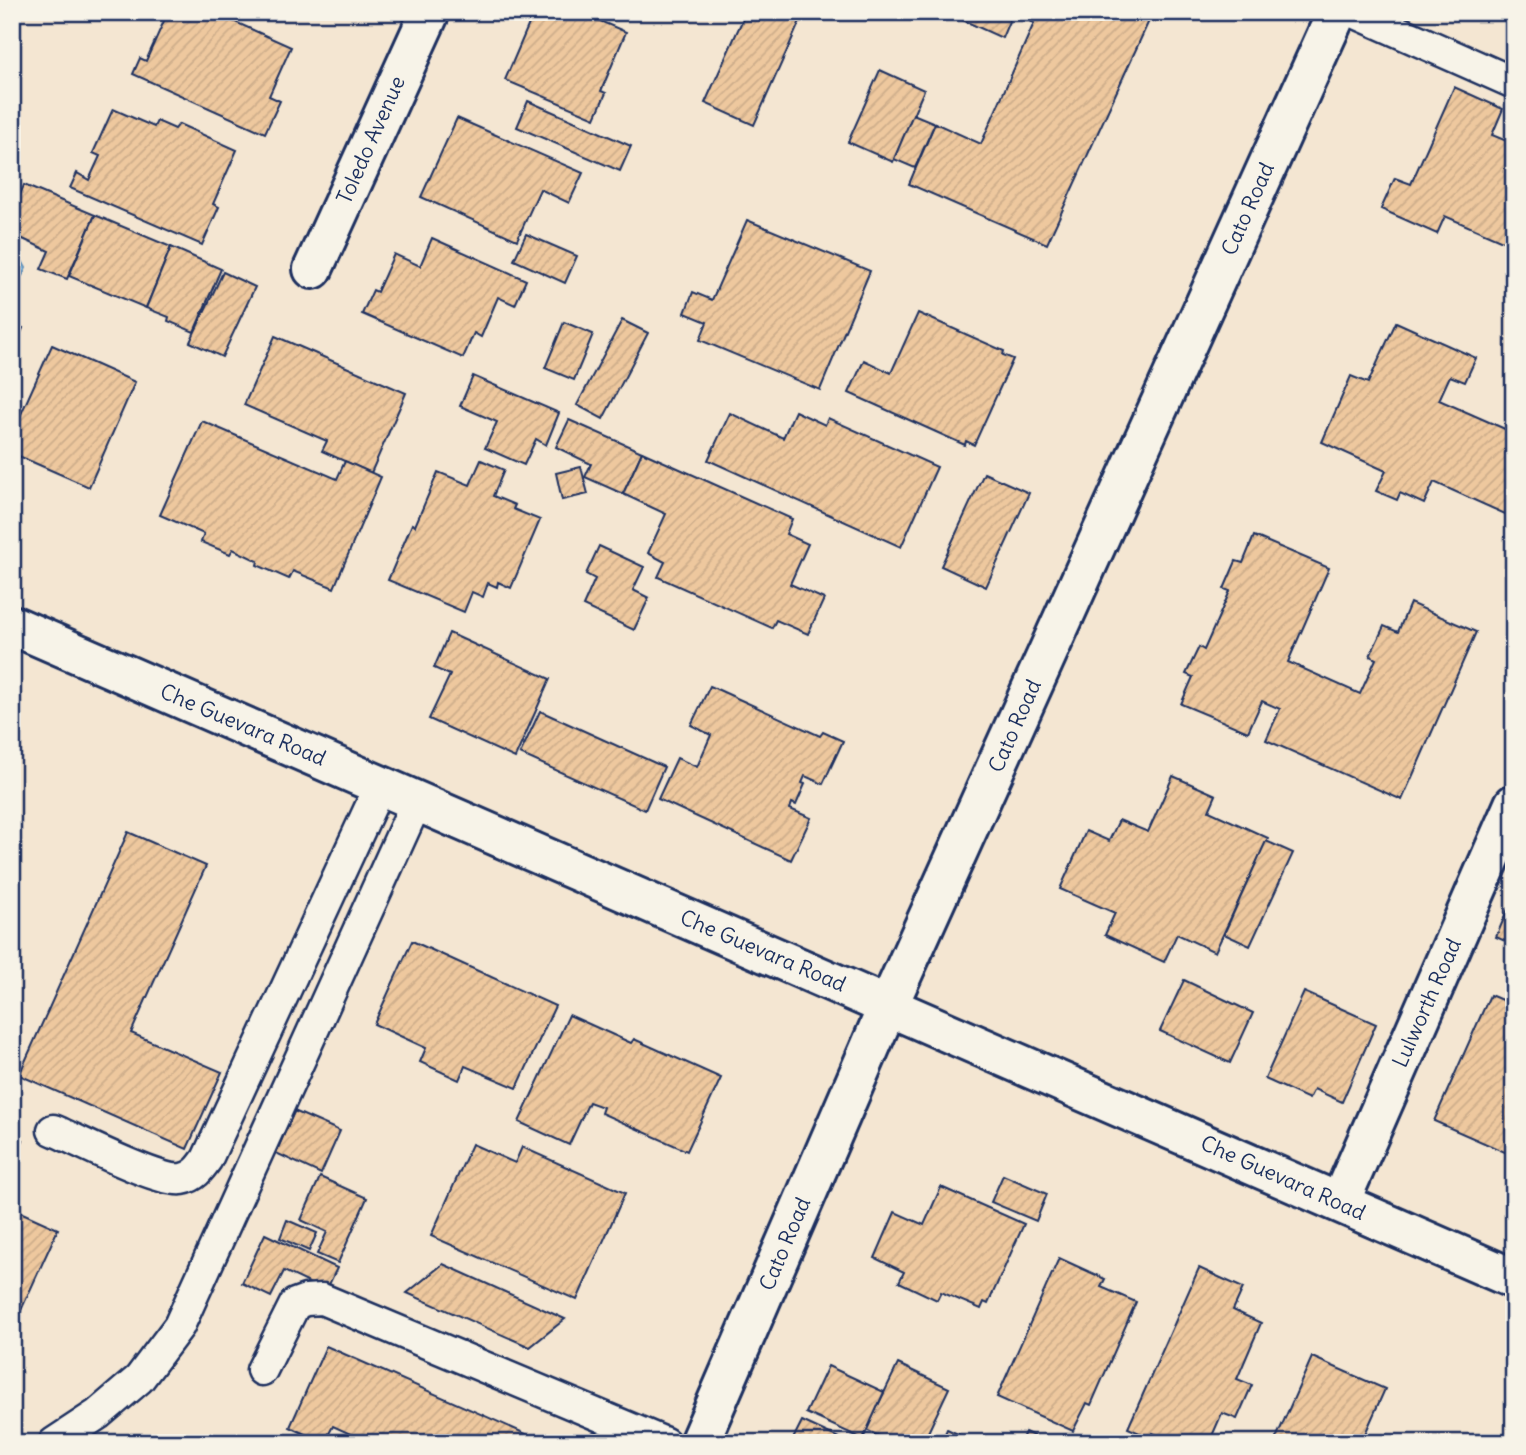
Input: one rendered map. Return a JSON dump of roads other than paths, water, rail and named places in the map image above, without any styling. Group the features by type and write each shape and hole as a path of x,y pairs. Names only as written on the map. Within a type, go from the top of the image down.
{"street":[{"name":"Toledo Avenue","path":"313,269 430,12"},
{"name":"Cato Road","path":"699,1443 888,1006 1337,12"},
{"name":"Che Guevara Road","path":"12,625 1514,1279"},
{"name":"Lulworth Road","path":"1340,1202 1514,804"}],"lane":[{"path":"1353,12 1514,83"},
{"path":"53,1130 160,1176 180,1180 195,1175 207,1159 382,785"},
{"path":"54,1443 98,1414 139,1379 179,1326 417,801"},
{"path":"262,1370 295,1304 322,1299 665,1443"}],"water":[{"path":"12,252 20,257 26,268 22,276 13,283"}]}
